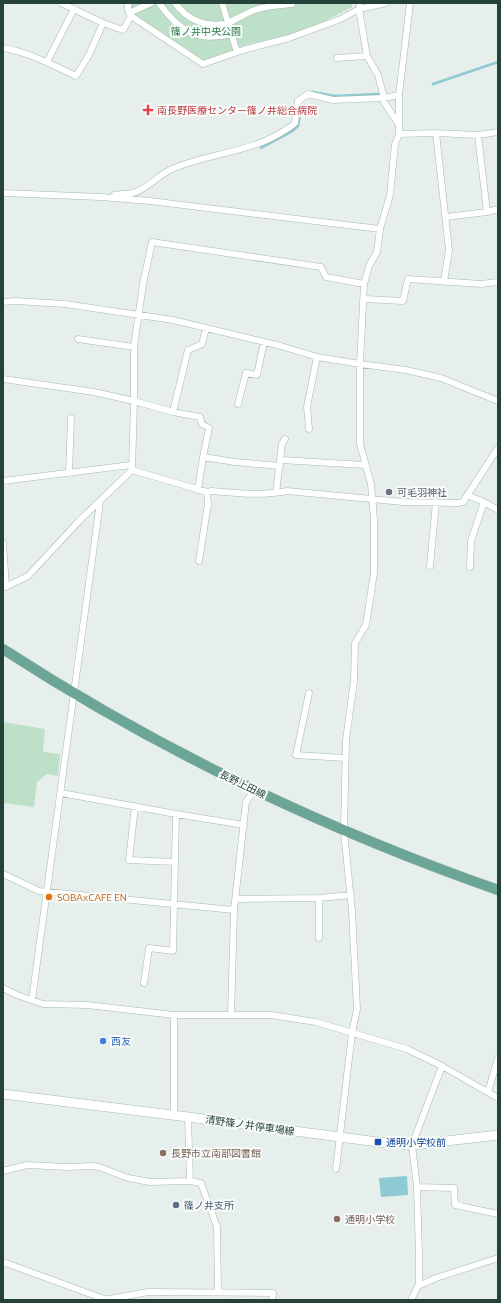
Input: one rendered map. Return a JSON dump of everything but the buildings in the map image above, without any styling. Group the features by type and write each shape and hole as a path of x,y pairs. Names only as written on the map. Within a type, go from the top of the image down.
{"main road":[{"name":"長野上田線","path":"3,648 74,693 161,742 254,790 344,831 410,858 498,890"},
{"name":"清野篠ノ井停車場線","path":"3,1094 378,1142 412,1145 498,1136"}],"street":[{"path":"61,3 103,23 123,30 130,14 151,3"},
{"path":"128,3 128,10 130,14 203,64 237,51 297,36 341,19 360,6 386,3"},
{"path":"159,3 170,18 188,32 203,36 223,36 232,34"},
{"path":"175,3 183,12 199,22 213,24 228,22 265,7 292,4"},
{"path":"222,3 236,49"},
{"path":"336,1169 352,1033 357,1009 356,965 351,895 344,831 346,740 354,681 355,642 366,625 374,573 373,500 371,484 360,444 360,364 365,298 364,284 369,266 377,252 380,229 390,195 395,144 399,134 399,95 410,3"},
{"path":"360,6 367,56 378,75 384,102 398,123"},
{"path":"47,62 74,9"},
{"path":"3,48 14,50 47,62 76,76 89,55 103,23"},
{"path":"337,58 367,56"},
{"path":"101,197 133,193 148,186 158,177 171,169 272,139 295,123 298,100 308,94 333,100 384,98 399,95"},
{"path":"399,134 436,133 478,135 498,132"},
{"path":"436,133 449,250 444,282"},
{"path":"478,135 487,212"},
{"path":"3,193 101,197 150,201 380,229"},
{"path":"446,217 498,210"},
{"path":"3,543 5,588 28,576 79,521 100,502 132,468 134,347 143,284 152,242 321,267 326,277 364,284"},
{"path":"365,298 403,301 408,279 481,284 498,282"},
{"path":"3,302 16,301 65,304 173,320 281,346 317,357 406,370 441,378 498,401"},
{"path":"173,412 188,350 202,344 206,328"},
{"path":"78,340 134,347"},
{"path":"238,404 246,373 257,375 264,342"},
{"path":"309,429 307,407 317,357"},
{"path":"3,379 94,392 173,412 200,417 202,424 209,428 198,490"},
{"path":"69,473 71,418"},
{"path":"276,493 282,444 285,439"},
{"path":"3,481 69,473 132,468 207,492 276,493 287,491 373,500 463,502 466,495 498,448"},
{"path":"203,456 235,462 366,465"},
{"path":"198,561 208,504 207,492"},
{"path":"466,495 484,502 498,510"},
{"path":"32,1000 100,502"},
{"path":"430,566 436,502"},
{"path":"470,567 471,541 484,502"},
{"path":"309,693 296,755 345,758"},
{"path":"231,1015 234,910 246,802 254,790"},
{"path":"61,793 244,825"},
{"path":"135,806 129,860 176,862"},
{"path":"144,983 149,948 173,951 176,814"},
{"path":"3,874 39,891 234,910"},
{"path":"236,899 319,898 351,895"},
{"path":"319,898 319,938"},
{"path":"3,988 43,1004 87,1005 174,1015 271,1014 316,1022 407,1049 442,1066 498,1098"},
{"path":"174,1015 174,1115"},
{"path":"488,1092 498,1058"},
{"path":"412,1300 418,1286 420,1254 417,1187 412,1145 442,1066"},
{"path":"188,1117 190,1181"},
{"path":"3,1171 27,1165 62,1167 92,1166 100,1167 128,1178 150,1182 190,1181 201,1183 216,1227 218,1292"},
{"path":"417,1187 454,1188 455,1205 498,1214"},
{"path":"418,1286 436,1278 498,1258"},
{"path":"3,1262 106,1300 148,1292 218,1292 273,1294 272,1300"}],"green space":[{"name":"篠ノ井中央公園","path":"131,3 352,3 352,7 323,22 289,35 249,44 202,62 132,15"},
{"path":"3,722 45,729 43,752 60,754 58,776 47,774 37,782 34,807 3,803"}],"water":[{"path":"407,1176 408,1195 381,1197 379,1178"}],"waterway":[{"path":"433,84 498,62"},
{"path":"313,92 335,96 379,94"},
{"path":"261,148 291,132 298,126 301,109"}],"place":[{"name":"南長野医療センター篠ノ井総合病院","path":"148,110"},
{"name":"可毛羽神社","path":"389,492"},
{"name":"SOBAxCAFE EN","path":"49,897"},
{"name":"西友","path":"103,1041"},
{"name":"通明小学校前","path":"378,1142"},
{"name":"長野市立南部図書館","path":"163,1153"},
{"name":"篠ノ井支所","path":"176,1205"},
{"name":"通明小学校","path":"337,1219"}]}
